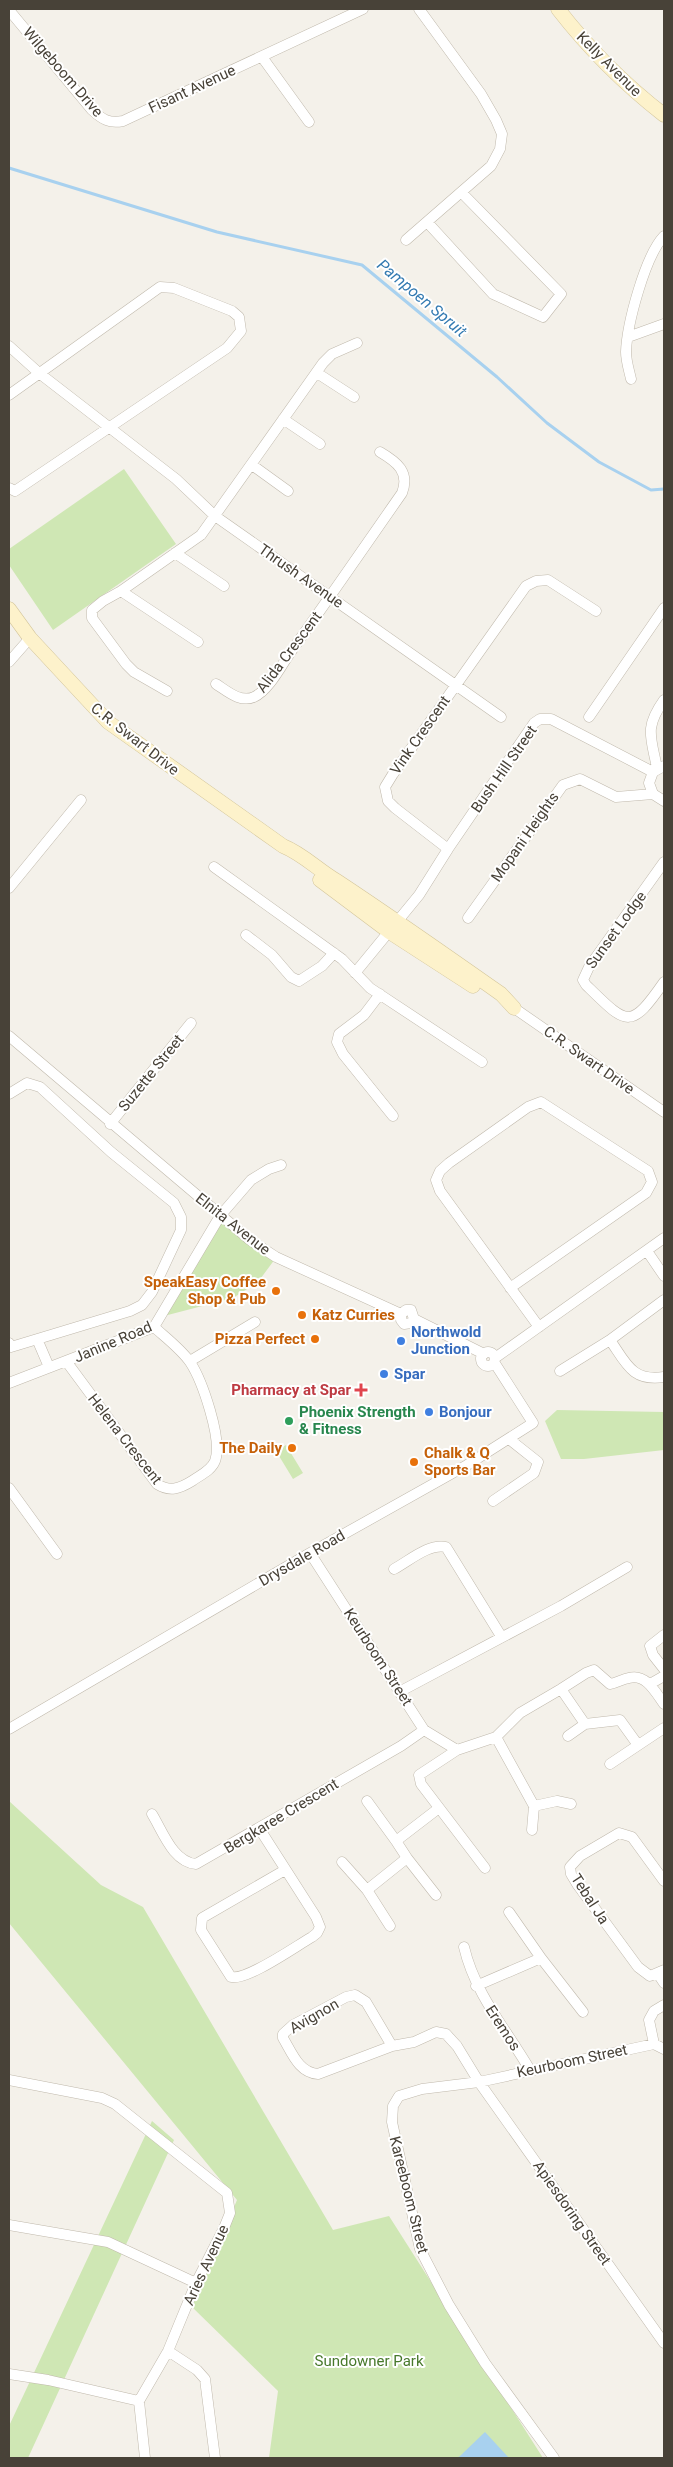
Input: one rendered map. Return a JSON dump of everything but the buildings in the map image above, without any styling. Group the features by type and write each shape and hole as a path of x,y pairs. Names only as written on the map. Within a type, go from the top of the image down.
{"street":[{"name":"Fisant Avenue","path":"122,121 363,9"},
{"path":"406,240 491,166 500,149 502,134 481,94 419,9"},
{"name":"Kelly Avenue","path":"558,9 603,62 639,96 664,116"},
{"name":"Wilgeboom Drive","path":"9,10 92,110 106,121 122,121"},
{"path":"262,57 309,122"},
{"path":"427,222 493,294 543,317 561,294 461,192"},
{"path":"631,379 626,360 631,315 652,255 664,236"},
{"path":"9,395 160,287 174,288 232,311 239,317 241,331 227,348 109,426 18,490 15,491 9,488"},
{"path":"628,337 664,324"},
{"path":"167,692 134,672 126,664 92,618 92,610 201,535 316,373 332,354 357,343"},
{"name":"Thrush Avenue","path":"9,346 39,374 109,426 176,480 215,516 501,717"},
{"path":"316,373 354,397"},
{"path":"283,419 320,444"},
{"name":"Alida Crescent","path":"216,684 235,696 244,699 259,694 331,596 402,493 405,485 401,467 396,461 380,452"},
{"path":"252,465 288,491"},
{"path":"175,553 224,586"},
{"path":"456,684 522,590 531,583 548,580 596,611"},
{"path":"121,591 198,642"},
{"path":"589,717 664,608"},
{"name":"C.R. Swart Drive","path":"9,609 30,638 108,722 282,846 300,854 393,926 501,994 514,1008 664,1112"},
{"path":"9,662 30,638"},
{"name":"Vink Crescent","path":"448,849 395,808 388,801 385,787 456,684"},
{"path":"664,700 654,714 650,726 658,769 649,783 653,794 664,801"},
{"name":"Bush Hill Street","path":"448,849 534,723 540,719 551,719 658,769"},
{"name":"Mopani Heights","path":"468,918 563,785 580,779 616,797 653,794"},
{"path":"9,888 81,800"},
{"path":"355,973 424,887 448,849"},
{"name":"Sunset Lodge","path":"664,862 589,967 583,980 586,985 614,1010 625,1017 631,1018 642,1012 664,982"},
{"path":"214,867 334,954 380,994 482,1062"},
{"path":"246,935 272,955 291,977 299,981 322,966 334,954"},
{"path":"380,994 364,1014 339,1034 337,1042 343,1054 393,1116"},
{"name":"Suzette Street","path":"110,1124 191,1023"},
{"name":"Elnita Avenue","path":"9,1036 110,1124 250,1240 276,1257 401,1314 406,1310 411,1310 414,1314 414,1319 484,1354 490,1353 494,1360"},
{"path":"9,1094 27,1083 40,1087 111,1152 174,1203 181,1217 181,1230 152,1292 142,1305 130,1311 10,1348"},
{"path":"510,1288 646,1193 652,1182 648,1171 547,1104 541,1102 528,1106 449,1163 440,1171 436,1180 440,1191 510,1288 539,1327"},
{"name":"Janine Road","path":"9,1383 154,1326 220,1216 252,1180 269,1169 281,1165"},
{"path":"494,1360 664,1238"},
{"path":"647,1251 664,1276"},
{"path":"560,1371 610,1340 664,1300"},
{"path":"190,1361 255,1322"},
{"name":"Helena Crescent","path":"66,1361 157,1484 165,1488 174,1489 182,1487 208,1470 216,1459 214,1428 210,1407 190,1361 154,1326"},
{"path":"37,1339 49,1367"},
{"path":"610,1340 633,1372 647,1377 664,1377"},
{"name":"Drysdale Road","path":"9,1729 509,1439 533,1423 494,1360"},
{"path":"493,1501 534,1473 537,1468 538,1462 509,1439"},
{"path":"9,1488 56,1554"},
{"path":"394,1569 429,1549 441,1546 446,1547 501,1636"},
{"name":"Keurboom Street","path":"310,1553 401,1691 424,1730 457,1750"},
{"path":"401,1691 501,1636 561,1606 627,1567"},
{"path":"664,1635 655,1640 650,1646 664,1669"},
{"path":"485,1868 421,1784 418,1776 457,1750 496,1737 520,1713 594,1670 608,1684 613,1684 630,1677 650,1684 664,1704"},
{"path":"650,1684 664,1676"},
{"path":"561,1689 586,1724"},
{"path":"568,1736 586,1724 620,1720 638,1746"},
{"path":"610,1764 664,1728"},
{"name":"Bergkaree Crescent","path":"152,1814 175,1853 187,1864 204,1862 401,1746 424,1730"},
{"path":"496,1737 534,1806 532,1830"},
{"path":"367,1801 436,1895"},
{"path":"534,1806 558,1801 570,1804"},
{"path":"396,1841 439,1808"},
{"path":"259,1828 316,1916 320,1930 250,1973 238,1979 232,1978 201,1930 202,1918 286,1870"},
{"name":"Tebal Ja","path":"662,1975 647,1975 638,1967 577,1884 571,1874 570,1867 580,1856 619,1833 624,1833 632,1837 664,1881"},
{"path":"367,1890 407,1858"},
{"path":"342,1862 367,1890 390,1926"},
{"path":"508,1912 583,2012"},
{"name":"Eremos","path":"464,1946 469,1968 476,1986 530,2070"},
{"path":"476,1986 541,1958"},
{"name":"Avignon","path":"392,2046 366,2002 355,1994 293,2025 283,2034 283,2038 303,2068 311,2073 322,2072 392,2046 406,2045 432,2033 442,2032 457,2046 479,2082"},
{"path":"664,2005 654,2011 649,2020 654,2044 664,2049"},
{"name":"Keurboom Street","path":"479,2082 654,2044"},
{"name":"Aries Avenue","path":"9,2080 102,2098 115,2104 228,2193 230,2213 196,2284 168,2351 139,2401"},
{"name":"Apiesdoring Street","path":"479,2082 664,2343"},
{"name":"Kareeboom Street","path":"479,2082 422,2089 399,2096 393,2106 392,2122 416,2232 430,2271 485,2362 554,2458"},
{"path":"9,2225 108,2242 196,2284"},
{"path":"168,2351 197,2370 205,2379 215,2458"},
{"path":"9,2374 48,2380 139,2401 145,2458"}],"green space":[{"path":"124,469 176,544 53,630 9,565 9,549"},
{"path":"220,1220 275,1259 258,1282 233,1298 164,1316"},
{"path":"557,1410 664,1412 664,1450 584,1459 561,1459 545,1421"},
{"path":"286,1445 303,1473 293,1479 276,1451"},
{"name":"Sundowner Park","path":"9,1801 101,1885 143,1907 333,2230 389,2216 543,2458 269,2458 278,2391 192,2307 237,2200 9,1923"},
{"path":"152,2121 174,2140 28,2458 9,2458 9,2426"}],"water":[{"path":"485,2432 509,2458 457,2458 460,2456"}],"waterway":[{"name":"Pampoen Spruit","path":"9,168 217,232 362,265 497,377 547,423 599,462 651,490 664,489"}],"place":[{"name":"SpeakEasy Coffee Shop & Pub","path":"276,1291"},
{"name":"Katz Curries","path":"302,1315"},
{"name":"Pizza Perfect","path":"315,1339"},
{"name":"Northwold Junction","path":"401,1341"},
{"name":"Spar","path":"384,1374"},
{"name":"Pharmacy at Spar","path":"361,1390"},
{"name":"Bonjour","path":"429,1412"},
{"name":"Phoenix Strength & Fitness","path":"289,1421"},
{"name":"The Daily","path":"292,1448"},
{"name":"Chalk & Q Sports Bar","path":"414,1462"}]}
